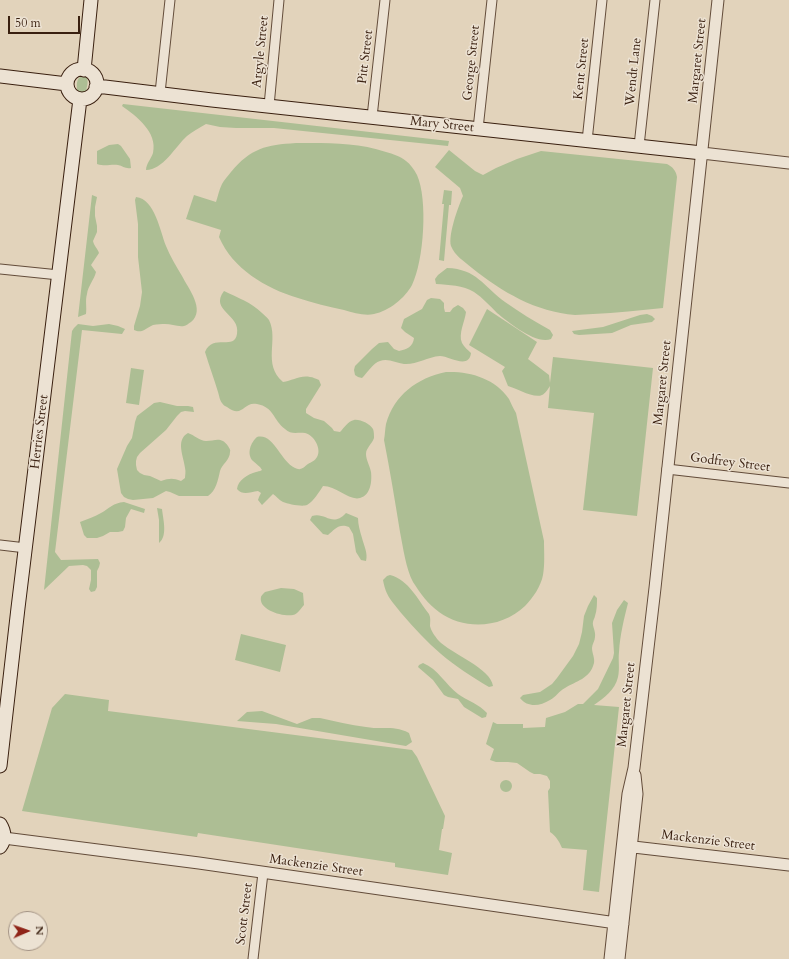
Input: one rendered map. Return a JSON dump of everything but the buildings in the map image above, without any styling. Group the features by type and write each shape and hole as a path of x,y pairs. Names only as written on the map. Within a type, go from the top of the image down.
{"main road":[{"path":"84,70 91,0"},
{"path":"80,70 88,71 96,79 95,92 88,98 76,98 70,92 67,84 69,77 74,72 80,70"},
{"path":"0,76 67,84"},
{"name":"Mary Street","path":"96,87 702,153"},
{"name":"Herries Street","path":"0,766 80,99"},
{"path":"0,824 4,832 2,843"}],"street":[{"path":"160,93 170,0"},
{"name":"Argyle Street","path":"269,106 280,0"},
{"name":"Pitt Street","path":"372,117 386,0"},
{"name":"George Street","path":"478,129 492,0"},
{"name":"Kent Street","path":"586,141 602,0"},
{"name":"Wendt Lane","path":"639,146 655,0"},
{"name":"Margaret Street","path":"619,959 619,923 627,846 628,794 634,768 718,0"},
{"name":"Mary Street","path":"702,153 789,163"},
{"path":"0,269 59,275"},
{"name":"Godfrey Street","path":"667,469 789,483"},
{"path":"0,545 26,548"},
{"name":"Mackenzie Street","path":"2,843 169,859 619,923"},
{"name":"Mackenzie Street","path":"627,846 789,865"},
{"name":"Scott Street","path":"253,959 263,873"},
{"name":"Margaret Street","path":"610,959 619,923"}],"green space":[{"path":"82,75 86,76 88,82 86,91 82,94 78,92 77,85 79,78"},
{"path":"123,104 449,141 448,146 274,128 236,128 206,124 187,136 158,166 146,170 153,153 154,145 152,138 145,125 122,106"},
{"path":"296,143 364,146 394,154 409,164 416,173 423,199 422,246 412,285 405,295 391,307 371,315 359,314 309,302 274,289 251,276 241,268 225,248 219,237 221,230 186,219 194,195 216,202 220,188 224,181 238,164 252,153 260,149 276,145"},
{"path":"118,144 130,159 131,168 118,165 97,164 97,151 109,145"},
{"path":"449,150 475,171 483,175 517,159 541,151 667,164 671,166 677,177 663,308 577,315 561,313 533,305 507,293 483,277 460,258 451,246 450,241 452,228 463,196 460,188 435,167"},
{"path":"444,190 452,191 451,205 449,205 444,261 439,260"},
{"path":"92,195 97,197 95,216 97,232 93,241 99,253 91,265 96,272 86,299 86,314 78,317"},
{"path":"136,197 148,203 152,209 169,254 194,299 197,311 195,317 185,326 158,324 142,331 134,330 142,292 138,257"},
{"path":"447,268 466,271 479,279 505,302 550,330 553,335 551,339 538,339 522,332 470,290 456,286 436,284 435,279"},
{"path":"224,291 244,300 258,309 269,320 272,328 273,368 283,382 299,377 312,377 319,380 321,385 306,409 306,413 314,418 324,421 334,431 340,432 348,423 354,420 365,422 373,429 374,438 366,454 371,472 371,483 369,491 364,496 356,498 333,488 323,486 314,499 305,506 285,503 273,494 262,505 258,500 261,493 258,491 244,493 237,489 239,483 244,478 250,474 262,470 253,461 250,455 251,445 257,437 268,439 273,443 285,460 298,469 315,460 318,454 318,446 314,439 308,434 292,433 287,431 270,411 263,406 252,404 240,411 236,411 225,406 221,402 205,352 209,346 213,344 232,341 235,339 237,334 235,322 220,303 220,298"},
{"path":"431,298 440,299 444,303 445,312 450,312 458,305 466,312 461,332 461,339 464,346 471,353 467,361 458,361 440,356 408,364 383,360 377,362 370,368 362,378 355,375 355,366 379,343 388,342 394,349 399,351 411,346 414,338 401,328 404,319 422,309 427,300"},
{"path":"487,309 537,342 528,359 549,375 550,383 553,357 653,368 637,516 583,510 594,413 548,408 550,386 544,394 534,396 508,386 502,371 505,367 469,345"},
{"path":"647,314 655,319 652,322 631,325 612,333 579,335 574,334 572,331 603,327"},
{"path":"78,324 93,326 109,324 125,329 122,334 82,330 55,552 61,560 98,559 100,563 97,571 97,587 95,591 91,592 89,589 91,570 87,566 83,565 69,566 44,590 72,331"},
{"path":"131,368 144,370 139,405 126,403"},
{"path":"446,372 464,373 481,377 496,386 509,399 516,413 544,541 543,575 536,592 525,606 516,613 495,623 472,624 460,622 449,618 435,609 424,598 413,582 408,571 404,551 384,440 386,424 395,404 408,389 416,383"},
{"path":"160,402 177,406 193,407 194,412 181,412 166,430 140,453 136,461 137,470 144,475 161,481 176,479 181,481 185,478 185,469 181,449 184,436 188,433 204,441 223,441 230,450 230,455 220,471 215,488 208,496 179,496 166,491 153,498 133,500 124,497 121,493 117,469 132,438 137,416 154,403"},
{"path":"124,502 145,509 144,513 131,509 126,518 123,531 110,532 97,538 87,538 84,535 80,522 114,505"},
{"path":"157,508 162,509 164,527 162,540 159,543 159,520"},
{"path":"346,513 358,518 359,528 366,552 366,561 361,560 356,552 353,534 349,527 340,526 328,535 323,534 310,520 312,516 317,515 337,519"},
{"path":"390,575 403,581 417,597 429,614 430,626 438,640 478,667 491,679 493,686 489,687 452,663 416,630 392,602 388,595 383,580"},
{"path":"281,588 294,589 303,593 304,605 293,615 283,615 272,612 263,606 261,602 261,597 265,592"},
{"path":"594,595 597,598 597,605 593,624 595,635 592,645 594,663 589,673 582,679 563,689 552,699 546,702 538,705 530,705 523,701 520,698 523,695 540,692 552,684 573,656 579,644 584,616"},
{"path":"624,600 628,603 620,639 619,671 617,682 612,690 594,705 619,707 599,892 583,890 587,850 562,848 554,835 550,832 548,791 550,788 550,781 547,776 534,774 517,763 496,762 490,760 494,749 486,744 493,722 497,724 523,724 523,728 545,727 546,718 565,712 578,704 583,704 598,689 613,658 612,623 617,610"},
{"path":"241,634 286,645 280,672 235,660"},
{"path":"423,663 438,673 458,694 484,710 487,713 486,717 482,718 464,707 458,699 444,695 433,680 418,667"},
{"path":"65,694 109,700 108,711 412,750 417,757 445,816 439,850 452,853 448,875 395,867 395,863 198,833 197,837 22,811 52,708"},
{"path":"262,711 297,724 312,718 320,718 372,728 398,729 409,733 412,742 406,746 276,724 237,721 247,712"},
{"path":"504,780 508,780 512,786 508,792 504,792 500,788 500,784"}]}
